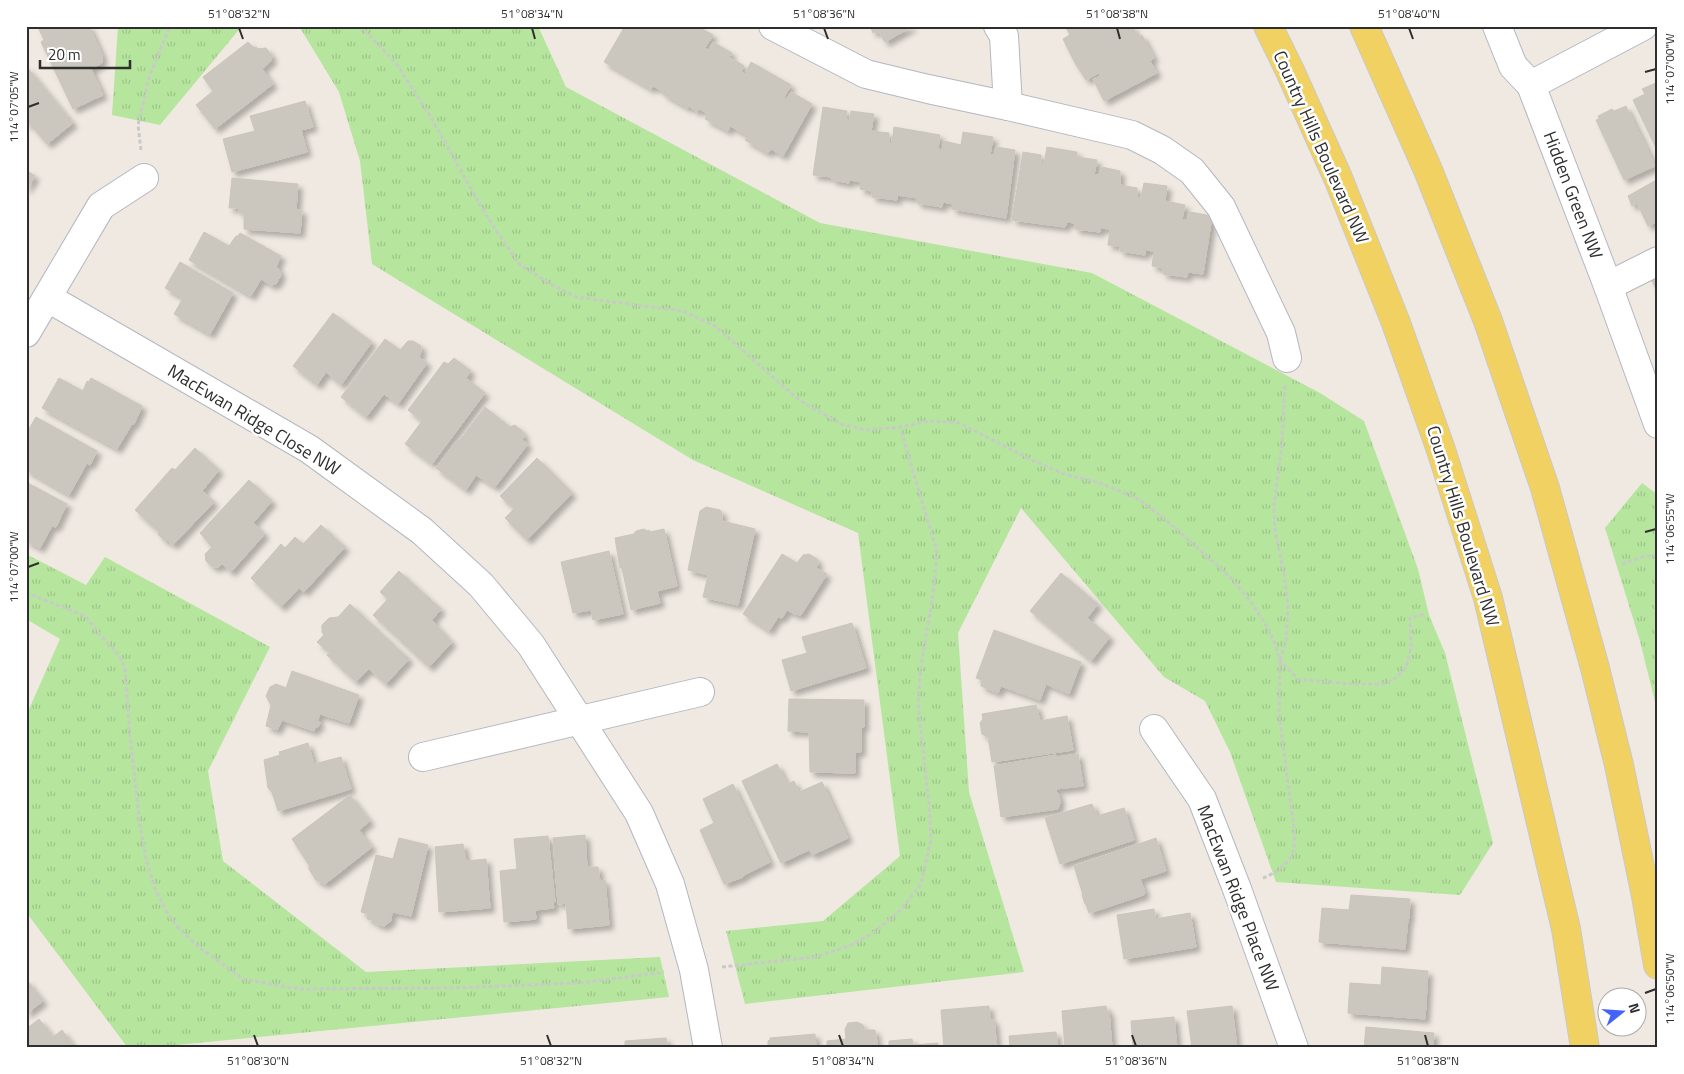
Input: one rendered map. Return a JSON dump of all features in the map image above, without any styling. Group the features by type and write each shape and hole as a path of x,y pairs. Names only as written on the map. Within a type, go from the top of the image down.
{"main road":[{"name":"Country Hills Boulevard NW","path":"1268,26 1338,178 1396,323 1441,450 1488,598 1566,929 1584,1048"},
{"path":"1364,26 1428,170 1488,321 1544,488 1595,668 1619,765 1658,965"}],"street":[{"path":"772,26 866,74 1132,136 1162,150 1192,171 1221,207 1281,333 1288,358"},
{"path":"998,26 1004,36 1008,106"},
{"path":"1497,26 1513,66 1531,85 1643,26"},
{"name":"Hidden Green NW","path":"1531,85 1608,286 1658,424"},
{"path":"26,332 48,298 101,206 144,178"},
{"path":"1608,286 1658,261"},
{"name":"MacEwan Ridge Close NW","path":"48,298 309,449 422,531 481,584 531,645 638,813 670,884 694,970 708,1048"},
{"path":"423,757 700,692"},
{"name":"MacEwan Ridge Place NW","path":"1154,729 1202,799 1237,889 1294,1048"}],"path":[{"path":"144,178 138,125 149,77 170,26"},
{"path":"360,26 396,63 430,116 486,215 519,264 549,283 576,297 683,311 715,326 799,400 842,424 866,430 900,427 929,421 959,424 1067,475 1098,482 1138,499 1166,520 1230,577 1251,602 1266,625 1274,641 1280,661 1298,678 1351,684 1384,684 1396,678 1406,667 1411,647 1410,618 1426,614"},
{"path":"1237,889 1269,876 1283,866 1293,853 1294,836 1279,714 1280,661 1286,640 1288,606 1284,573 1275,532 1274,505 1282,444 1288,358"},
{"path":"722,967 815,957 851,945 873,933 901,910 921,884 930,839 930,805 918,702 921,666 933,595 937,552 900,427"},
{"path":"1622,564 1646,556 1658,556"},
{"path":"26,592 85,616 117,653 125,667 130,736 140,826 146,859 155,889 166,911 179,929 200,948 243,978 299,989 451,988 580,983 672,971"}],"green space":[{"path":"118,26 242,26 160,125 112,115"},
{"path":"299,26 538,26 566,87 820,223 1092,273 1320,393 1364,421 1418,569 1429,615 1445,653 1493,843 1460,895 1276,882 1230,752 1205,701 1164,677 1021,508 958,633 969,792 1024,972 745,1004 726,931 823,921 900,856 858,533 693,460 372,264 360,161 339,92"},
{"path":"1642,483 1658,495 1658,714 1640,641 1605,528"},
{"path":"26,554 86,585 105,557 270,647 208,771 223,861 366,972 660,957 669,997 146,1048 128,1048 26,912 26,716 60,639 26,619"}],"building":[{"path":"89,26 102,55 102,63 91,69 103,95 73,109 41,42 44,40 38,27"},
{"path":"625,26 697,26 713,35 705,48 708,50 713,42 732,53 729,57 744,66 741,71 745,74 751,62 791,85 784,98 786,99 791,92 812,104 783,156 771,149 768,153 745,140 748,136 730,126 728,131 705,119 708,114 699,109 697,112 689,106 688,108 663,94 664,92 653,86 651,89 604,62"},
{"path":"870,26 913,26 885,42 878,30 873,33"},
{"path":"1065,26 1132,26 1138,37 1142,35 1154,58 1150,61 1157,73 1104,101 1093,79 1100,76 1099,73 1086,80 1063,39 1070,35"},
{"path":"248,42 254,48 266,48 272,56 271,61 262,69 273,84 215,129 196,105 213,91 203,77"},
{"path":"26,66 73,123 47,144 29,123 26,125"},
{"path":"1658,82 1658,152 1633,100 1645,94 1642,89"},
{"path":"305,101 313,127 301,130 307,152 232,172 223,139 255,131 250,116"},
{"path":"1626,106 1655,166 1624,180 1596,120 1599,119 1598,116 1612,109 1614,111"},
{"path":"823,107 847,111 846,119 850,120 851,111 874,114 871,131 889,133 889,142 892,143 894,127 940,135 938,149 942,150 944,141 961,145 963,132 993,137 990,155 994,155 996,147 1015,150 1006,218 952,209 953,204 943,202 942,207 917,203 917,198 897,195 897,200 872,197 872,191 860,189 861,182 850,180 849,183 832,180 832,177 813,175"},
{"path":"1047,147 1077,152 1077,157 1097,160 1094,175 1100,175 1102,167 1120,171 1120,185 1137,188 1137,197 1141,198 1144,183 1167,186 1165,201 1185,205 1182,219 1188,221 1190,212 1212,216 1203,274 1188,272 1187,277 1163,274 1163,268 1152,266 1154,251 1145,250 1145,255 1120,251 1120,246 1108,245 1110,229 1100,228 1100,232 1075,229 1075,223 1067,222 1065,227 1012,220 1023,152 1041,155 1041,163 1044,164"},
{"path":"26,170 35,176 26,190"},
{"path":"232,178 298,184 296,210 302,210 300,233 244,229 244,213 239,213 239,208 229,208"},
{"path":"1658,179 1658,221 1648,226 1637,203 1632,206 1628,196"},
{"path":"204,232 229,246 240,233 281,256 276,267 281,275 276,284 271,285 261,279 251,296 189,260"},
{"path":"180,262 233,293 210,334 174,314 183,298 165,288"},
{"path":"1658,277 1658,293 1651,279"},
{"path":"333,313 372,342 341,385 326,372 317,385 293,366"},
{"path":"385,339 400,350 408,341 413,341 421,346 419,357 427,363 398,404 384,394 366,417 341,397"},
{"path":"454,358 471,371 466,378 485,393 432,464 405,444 422,421 408,410 444,362 448,364"},
{"path":"59,378 83,391 87,381 89,382 91,378 142,406 134,424 132,424 117,449 42,408"},
{"path":"485,407 510,427 515,425 522,431 525,436 522,440 528,444 495,487 476,475 466,490 436,468"},
{"path":"36,417 97,451 90,465 87,463 69,495 26,470 26,460 30,452 26,449 26,434"},
{"path":"195,448 219,470 202,491 214,502 173,545 167,540 165,541 158,534 159,532 135,510 172,468 175,470"},
{"path":"537,458 572,493 527,540 505,518 514,509 500,496"},
{"path":"249,480 272,501 253,523 264,533 263,536 231,572 222,564 218,567 213,567 206,561 205,554 212,547 200,533"},
{"path":"26,482 67,504 56,527 52,526 40,548 26,541"},
{"path":"706,507 720,510 722,521 755,529 738,605 703,597 708,575 688,570 700,511"},
{"path":"321,525 345,547 304,592 299,588 281,607 251,578 281,544 285,548 295,537 303,544"},
{"path":"644,529 650,532 664,529 677,586 657,591 660,603 631,610 622,568 620,568 615,538 634,534 636,531"},
{"path":"609,551 623,614 593,620 591,610 573,613 561,562"},
{"path":"782,554 797,563 803,555 809,554 817,559 818,564 816,568 827,574 801,615 787,610 782,618 778,617 769,631 743,614"},
{"path":"399,571 441,609 432,620 452,642 429,667 373,615 388,599 380,592"},
{"path":"1061,573 1098,604 1087,618 1110,637 1091,661 1030,611"},
{"path":"350,604 409,659 386,684 369,669 356,682 327,655 330,653 317,642 324,635 322,625 329,618 338,617"},
{"path":"852,623 866,668 791,691 782,660 807,653 802,637"},
{"path":"994,630 1081,662 1069,694 1046,684 1040,700 1001,686 998,693 981,686 982,680 976,678"},
{"path":"292,671 359,695 349,723 320,714 317,722 320,722 319,726 314,731 282,720 277,730 266,726 271,705 266,696 270,687 276,684 286,688"},
{"path":"789,699 864,700 864,727 861,727 861,752 855,752 855,773 810,772 809,732 788,731"},
{"path":"1036,705 1040,721 1067,716 1073,750 992,762 988,737 982,734 980,723 983,719 982,714"},
{"path":"308,743 314,764 341,757 351,789 278,811 272,792 268,788 264,760 280,755 279,752"},
{"path":"1078,754 1083,786 1056,789 1056,792 1059,794 1060,803 1058,809 1001,817 994,766 1056,755 1057,757"},
{"path":"777,764 787,784 794,781 799,792 822,782 848,838 812,855 809,850 781,863 742,781"},
{"path":"733,784 770,862 743,877 724,884 700,830 714,823 703,799"},
{"path":"350,795 370,821 359,830 372,847 325,884 316,880 309,869 309,865 292,839"},
{"path":"1092,804 1097,816 1124,808 1134,840 1060,864 1045,818"},
{"path":"585,835 587,867 598,867 600,881 605,880 609,925 568,929 566,903 558,904 553,838"},
{"path":"548,836 554,908 535,910 536,919 504,922 500,871 517,869 514,839"},
{"path":"399,838 428,845 411,916 392,912 391,921 384,926 367,919 368,914 361,912 376,855 393,859"},
{"path":"1156,838 1166,871 1140,879 1145,892 1144,895 1089,913 1074,866"},
{"path":"463,844 466,861 486,859 490,908 439,912 435,847"},
{"path":"1351,895 1410,899 1405,949 1319,942 1322,908 1349,910"},
{"path":"1154,909 1155,919 1190,913 1196,947 1124,959 1117,915"},
{"path":"1382,967 1428,971 1425,1019 1348,1013 1350,983 1381,985"},
{"path":"26,979 43,1001 26,1014"},
{"path":"989,1006 990,1020 994,1020 997,1048 944,1048 941,1010"},
{"path":"1106,1006 1107,1011 1109,1011 1112,1048 1065,1048 1062,1011"},
{"path":"1232,1006 1237,1048 1192,1048 1187,1011"},
{"path":"1174,1017 1177,1048 1133,1048 1131,1021"},
{"path":"39,1019 53,1037 62,1030 75,1048 26,1048 26,1029"},
{"path":"857,1022 863,1025 864,1030 875,1030 878,1048 827,1048 827,1041 846,1039 845,1029 848,1023"},
{"path":"1366,1027 1434,1033 1433,1048 1364,1048"},
{"path":"1056,1032 1058,1048 1010,1048 1009,1036"},
{"path":"815,1034 816,1048 768,1048 770,1038"},
{"path":"666,1038 667,1048 625,1048 625,1041"},
{"path":"912,1039 913,1045 938,1043 938,1048 889,1048 889,1041"}]}
